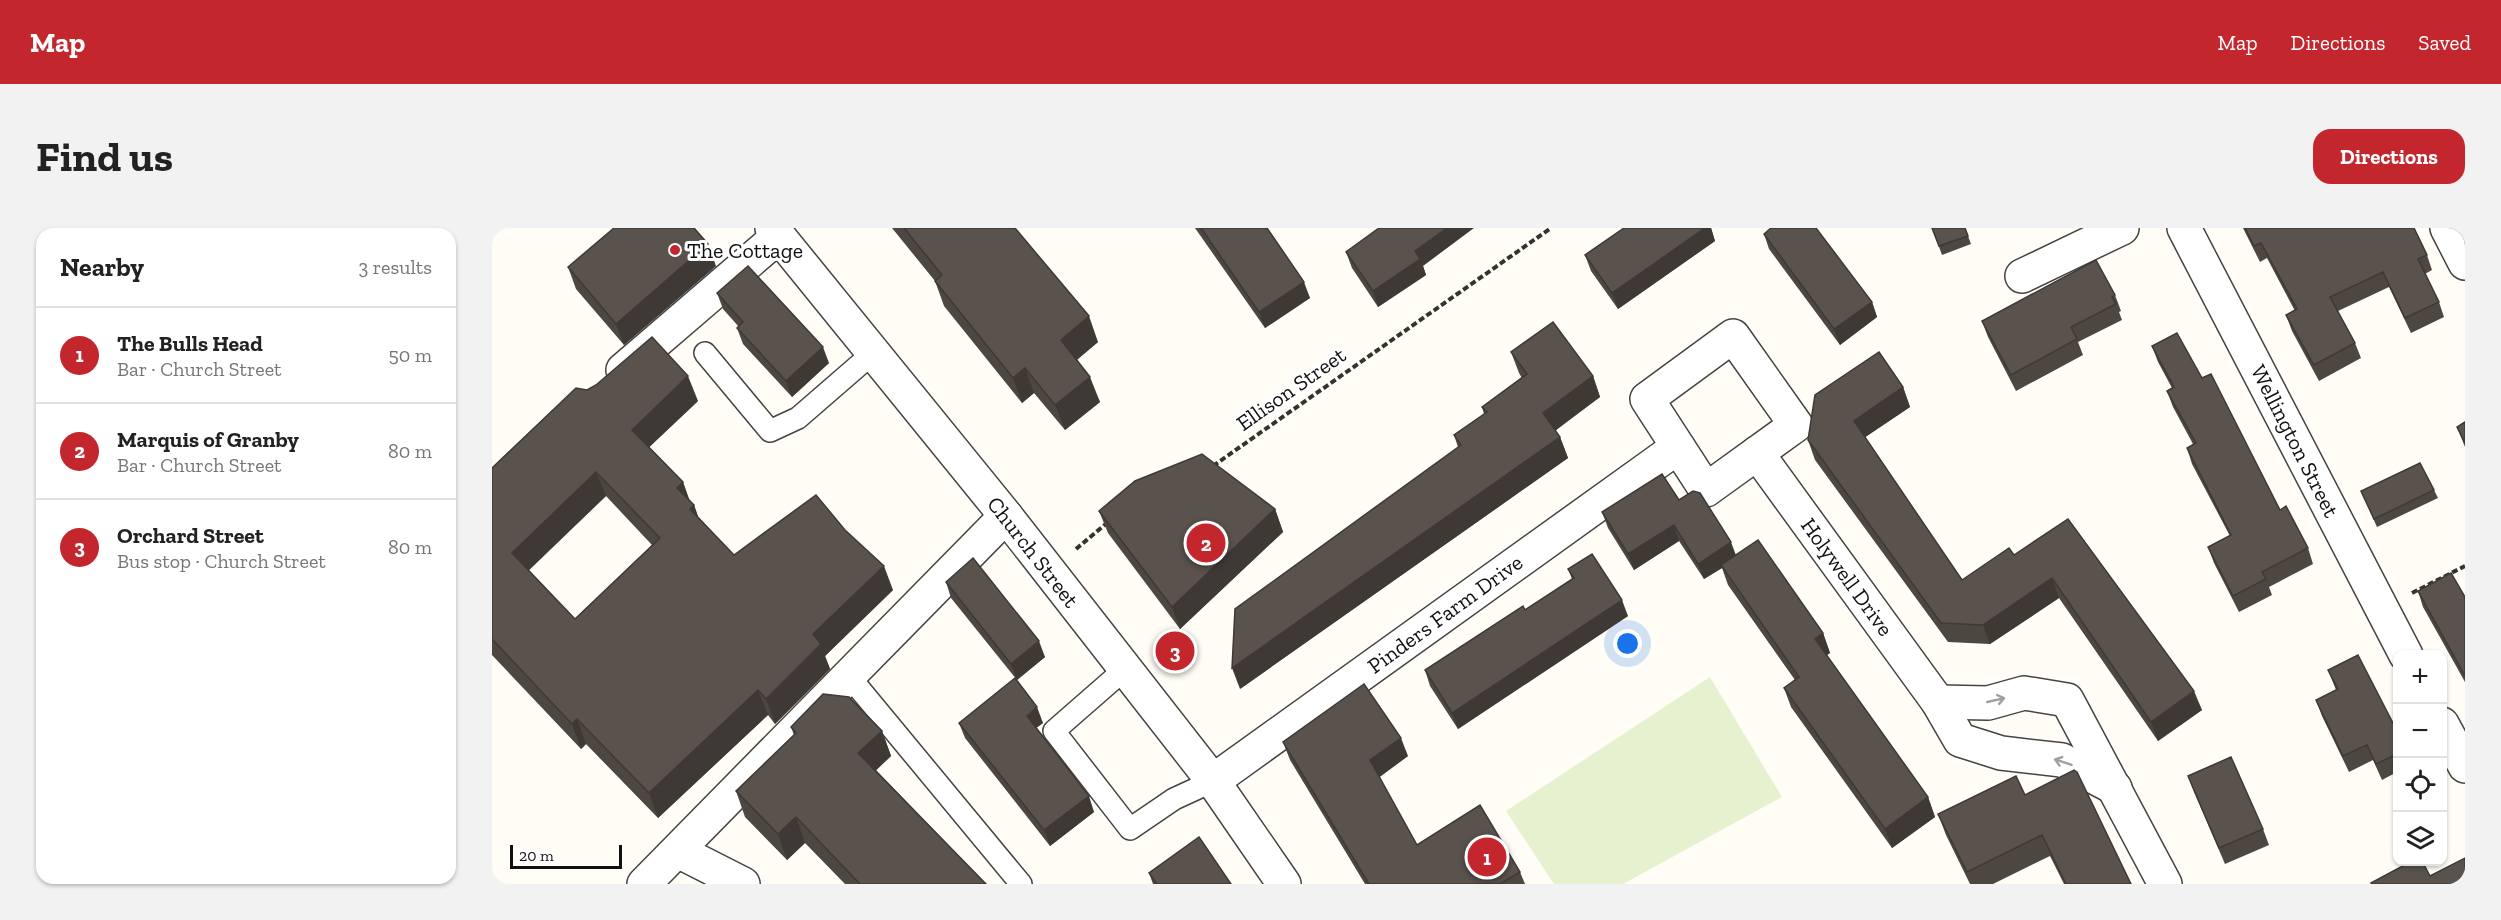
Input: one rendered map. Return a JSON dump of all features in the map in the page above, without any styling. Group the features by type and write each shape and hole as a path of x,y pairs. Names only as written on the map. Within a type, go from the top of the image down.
{"street":[{"path":"2022,276 2122,228"},
{"name":"Wellington Street","path":"2184,228 2404,650"},
{"path":"601,388 775,232"},
{"name":"Church Street","path":"775,232 1006,516 1213,781 1284,884"},
{"path":"1733,336 1796,425 1757,453 1706,489 1647,399 1733,336"},
{"name":"Pinders Farm Drive","path":"1213,781 1678,447"},
{"name":"Holywell Drive","path":"1757,453 1938,702 1960,740 2001,753 2062,760 2115,788"},
{"path":"644,884 1006,516"},
{"path":"1938,702 1988,703 2024,693 2067,700 2165,884"},
{"path":"2447,733 2465,766"},
{"path":"678,851 743,884"}],"lane":[{"path":"705,353 770,431 798,418 873,353"},
{"path":"1125,669 1054,731 1130,829 1174,799 1213,781"},
{"path":"848,675 1021,884"}],"path":[{"name":"Ellison Street","path":"1211,467 1551,228"},
{"path":"1049,571 1114,517"},
{"path":"2381,609 2465,566"}],"green space":[{"path":"1710,677 1782,797 1623,884 1554,884 1506,811"}],"building":[{"path":"614,228 694,228 708,244 616,324 568,267"},
{"path":"904,228 1015,228 1089,316 1061,340 1090,377 1055,405 1025,368 1013,378 935,281 942,275"},
{"path":"1201,228 1267,228 1304,282 1259,312"},
{"path":"1379,228 1447,228 1415,251 1420,259 1373,291 1346,252"},
{"path":"1624,228 1705,228 1612,293 1585,255"},
{"path":"1771,228 1816,228 1872,302 1834,329 1764,234"},
{"path":"1932,228 1965,228 1968,236 1939,246"},
{"path":"2245,228 2414,228 2427,255 2418,259 2439,302 2405,318 2383,272 2330,297 2355,343 2314,365 2286,315 2297,309 2261,243 2254,246"},
{"path":"2096,260 2115,295 2112,297 2116,304 2071,327 2077,339 2011,375 1982,321"},
{"path":"748,266 823,347 786,381 737,328 743,322 717,293"},
{"path":"1553,322 1593,376 1543,413 1560,437 1232,668 1235,609 1461,445 1454,435 1487,412 1482,407 1527,374 1511,352"},
{"path":"2177,333 2202,378 2211,374 2280,510 2286,506 2308,548 2262,572 2266,579 2233,596 2208,547 2231,535 2187,448 2196,443 2167,391 2174,387 2152,346"},
{"path":"652,337 688,376 632,430 683,482 677,488 694,505 690,509 734,555 816,495 845,530 884,566 813,634 821,644 766,699 758,690 649,793 577,719 572,724 492,639 492,468 576,388 587,390 596,385","holes":["596,472 660,538 575,619 512,553"]},
{"path":"1879,352 1903,387 1854,421 1962,580 2009,548 2014,555 2068,519 2194,691 2151,722 2052,578 1983,625 1941,623 1808,440 1815,395"},
{"path":"2465,422 2465,443 2457,427"},
{"path":"1202,454 1275,509 1172,607 1099,511 1135,481"},
{"path":"2420,463 2434,490 2374,519 2361,491"},
{"path":"1662,474 1679,500 1693,491 1700,493 1731,542 1698,564 1674,525 1628,554 1602,512"},
{"path":"1758,540 1823,633 1815,639 1928,797 1885,829 1784,688 1799,677 1721,565"},
{"path":"1592,554 1622,600 1452,713 1425,670 1523,606 1525,610 1574,578 1568,569"},
{"path":"973,558 1039,641 1011,664 946,582"},
{"path":"2451,573 2465,597 2465,676 2418,591"},
{"path":"2358,655 2393,723 2393,756 2376,764 2367,745 2343,756 2316,700 2338,689 2328,670"},
{"path":"1015,678 1037,707 1027,716 1089,796 1044,830 959,723"},
{"path":"1364,684 1401,738 1370,760 1417,845 1480,805 1520,872 1500,884 1369,884 1283,742"},
{"path":"823,694 849,697 882,731 858,753 986,884 860,884 796,817 778,834 736,791 796,733 791,727"},
{"path":"2231,757 2263,829 2219,848 2188,776"},
{"path":"2074,770 2131,884 2066,884 2042,835 1967,872 1938,814 2016,776 2025,795"},
{"path":"1199,837 1231,884 1157,884 1149,873"},
{"path":"2465,858 2465,884 2371,883 2403,866 2425,866 2430,876"}],"place":[{"name":"The Cottage","path":"675,250"},
{"name":"Marquis of Granby","path":"1206,543"},
{"name":"Orchard Street","path":"1175,651"},
{"name":"The Bulls Head","path":"1487,857"}]}
